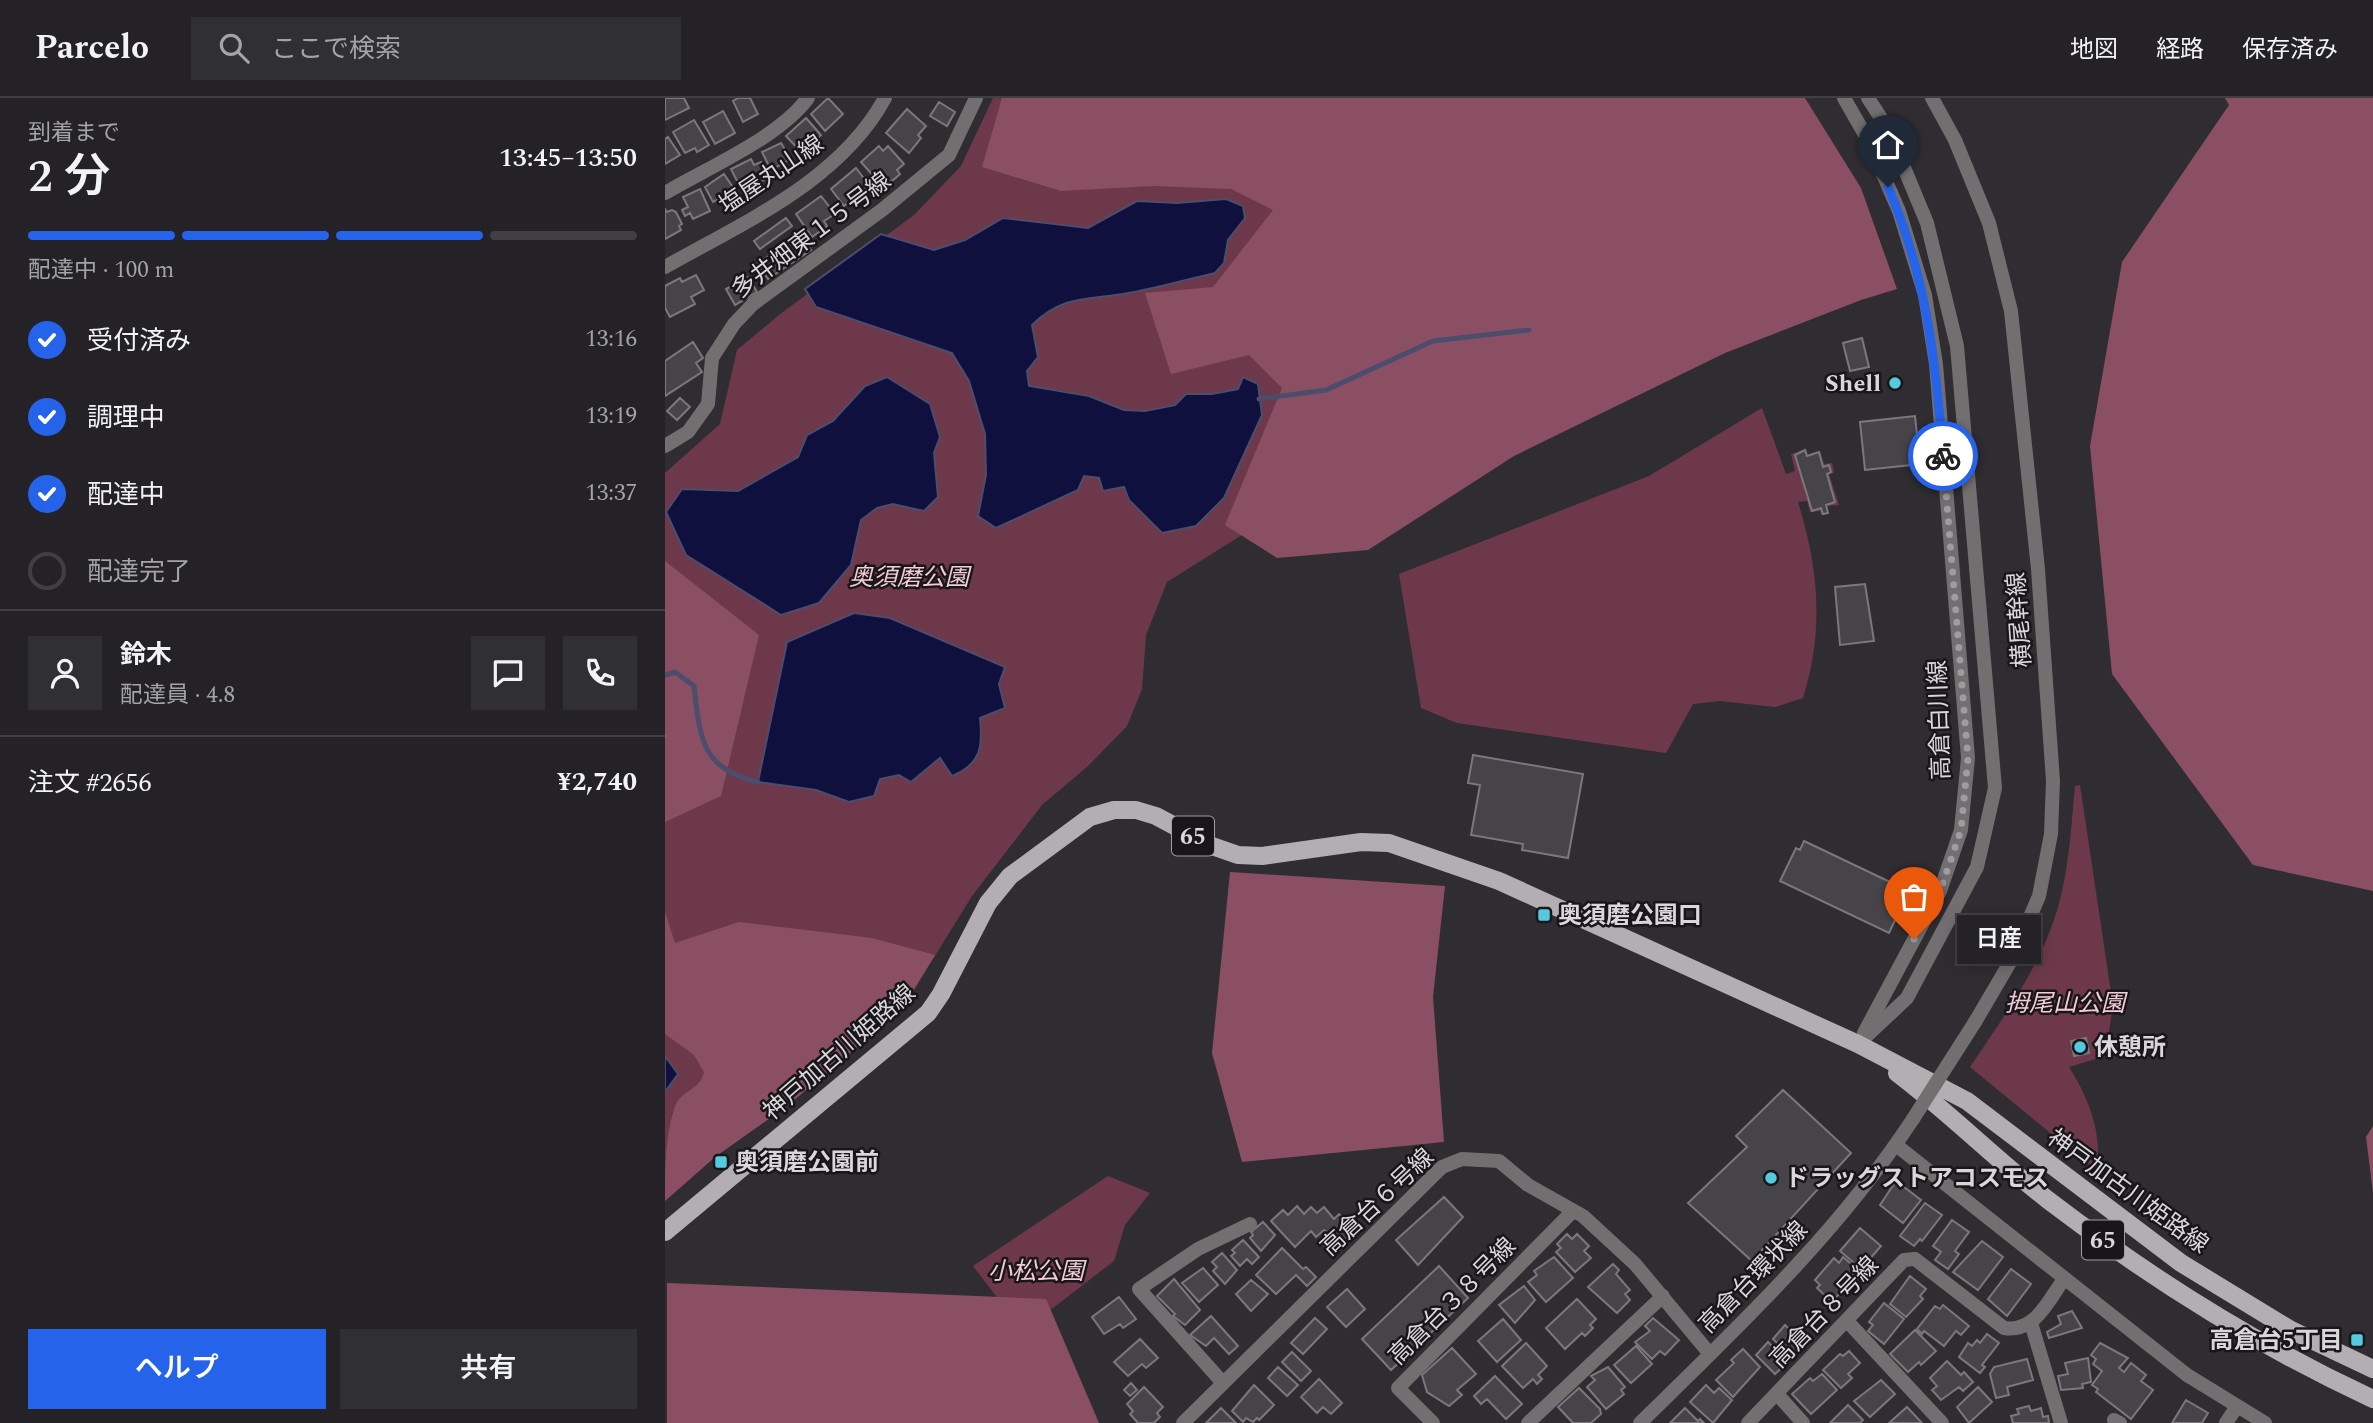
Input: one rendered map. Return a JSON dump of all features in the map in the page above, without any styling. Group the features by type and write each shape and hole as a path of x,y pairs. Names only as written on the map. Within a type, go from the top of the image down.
{"main road":[{"name":"神戸加古川姫路線","path":"665,1232 928,1013 941,995 988,903 1010,876 1090,817 1114,810 1136,810 1156,816 1212,846 1238,855 1262,856 1361,842 1389,843 1437,857 1499,881 1859,1044 1967,1101 2181,1263 2291,1329 2373,1369"},
{"name":"神戸加古川姫路線","path":"1859,1044 1913,1085 2047,1199 2149,1274 2213,1316 2287,1358 2373,1399"}],"street":[{"path":"665,193 773,130 800,109 808,98"},
{"name":"塩屋丸山線","path":"665,266 815,178 869,123 885,98"},
{"name":"多井畑東１５号線","path":"665,446 688,432 708,404 712,358 734,324 753,304 882,210 949,155 976,98"},
{"name":"高倉白川線","path":"1844,98 1868,140 1899,211 1925,295 1936,364 1968,758 1961,830 1940,891 1859,1044"},
{"name":"高倉白川線","path":"1859,1044 1907,998 1977,867 1994,788 1957,346 1927,223 1888,129 1868,98"},
{"name":"横尾幹線","path":"1913,1119 2012,959 2039,896 2051,834 2053,781 2034,527 2011,311 1989,223 1955,140 1932,98"},
{"name":"高倉台環状線","path":"1640,1423 1831,1230 1913,1119"},
{"path":"1896,1144 2187,1375 2236,1408 2265,1423"},
{"name":"高倉台６号線","path":"1183,1423 1442,1167 1462,1159 1499,1161 1528,1185 1573,1211 1635,1264 1710,1354"},
{"name":"高倉台３８号線","path":"1433,1423 1398,1388 1573,1211"},
{"path":"1223,1383 1139,1289 1198,1250 1250,1224"},
{"name":"高倉台８号線","path":"1748,1423 1848,1322 1904,1260 1915,1259 2004,1328 2018,1330 2031,1323"},
{"path":"2061,1423 2031,1323 2064,1279"},
{"path":"1528,1423 1663,1296"},
{"path":"1848,1322 1942,1423"},
{"path":"1777,1394 1803,1423"},
{"path":"2227,1423 2236,1408"}],"green space":[{"name":"奥須磨公園","path":"993,98 1628,98 1264,521 1167,582 1146,635 1142,689 1127,726 1088,766 1042,805 972,896 902,1009 787,1106 715,1157 665,1201 665,473 720,424 737,350 779,315 914,215 961,166"},
{"path":"1762,408 1786,474 1795,471 1791,454 1806,449 1808,455 1820,451 1824,464 1832,463 1834,473 1829,474 1839,505 1827,506 1829,513 1821,515 1820,511 1810,512 1807,501 1798,502 1811,551 1816,600 1814,649 1803,698 1775,707 1720,701 1693,704 1666,753 1457,723 1421,708 1399,574 1649,476"},
{"name":"拇尾山公園","path":"2080,785 2113,1006 2105,1056 2069,1067 2092,1114 2097,1139 2097,1165 2088,1164 1970,1067 2019,993 2048,935 2064,883 2075,786"},
{"name":"小松公園","path":"1108,1176 1150,1193 1125,1225 1114,1261 1023,1331 973,1266"}],"shaded area":[{"path":"1002,98 1805,98 1861,188 1897,289 1861,300 1725,353 1514,456 1368,550 1277,558 1225,525 1282,388 1249,355 1171,374 1145,293 1213,287 1273,210 1231,189 1153,186 1061,191 982,167"},
{"path":"2225,98 2373,98 2373,891 2253,865 2112,674 2090,446 2122,262 2229,105"},
{"path":"1226,199 1243,206 1245,218 1228,240 1224,263 1215,273 1135,292 1074,301 1053,309 1032,325 1038,357 1027,371 1029,386 1089,396 1124,410 1145,411 1175,405 1186,394 1212,394 1238,389 1243,377 1258,384 1262,415 1224,498 1196,526 1162,533 1129,500 1124,487 1103,491 1099,478 1084,476 1078,490 996,528 978,516 986,475 985,434 969,381 952,353 816,307 805,289 881,234 934,250 965,240 1003,218 1088,228 1137,201 1177,203"},
{"path":"887,377 930,404 940,437 934,453 938,497 924,511 893,504 877,508 861,520 851,565 819,603 781,615 686,555 666,512 682,489 738,491 798,457 807,435 833,421 865,386"},
{"path":"665,561 759,635 721,796 665,822"},
{"path":"854,613 890,618 1005,667 999,684 1005,708 980,718 981,738 978,753 969,766 952,776 940,758 911,782 899,775 880,779 874,796 849,802 816,790 758,782 787,642"},
{"path":"1230,872 1445,886 1433,997 1444,1142 1242,1162 1212,1053"},
{"path":"665,912 675,943 739,922 872,938 935,955 902,1009 787,1106 715,1157 665,1201 666,1151 672,1115 679,1099 699,1082 704,1072 694,1055 665,1034"},
{"path":"665,1056 678,1074 665,1092"},
{"path":"2373,1126 2373,1193 2366,1137"},
{"path":"667,1283 1046,1299 1099,1423 667,1423"}],"building":[{"path":"665,98 684,98 689,108 665,120"},
{"path":"750,98 758,114 743,122 733,101"},
{"path":"828,98 843,114 825,131 811,114"},
{"path":"939,102 955,112 947,126 930,116"},
{"path":"907,109 926,126 918,135 921,138 909,153 886,133"},
{"path":"723,111 735,133 715,144 703,122"},
{"path":"806,118 821,135 802,153 786,136"},
{"path":"694,120 709,145 697,152 695,148 685,153 673,132"},
{"path":"668,137 680,155 665,164 665,139"},
{"path":"781,143 791,159 771,170 762,152"},
{"path":"879,146 883,151 888,146 904,164 897,170 900,174 884,188 861,162"},
{"path":"751,159 754,165 761,162 768,178 757,184 754,178 739,185 731,169"},
{"path":"856,168 869,185 844,206 831,189"},
{"path":"724,174 742,201 733,206 728,195 713,202 705,187"},
{"path":"700,189 710,211 693,219 690,213 685,216 682,210 688,207 683,197"},
{"path":"821,196 835,214 824,221 827,226 812,237 796,214"},
{"path":"665,209 667,212 676,212 682,224 679,226 681,230 665,239"},
{"path":"786,218 792,226 760,249 754,241"},
{"path":"800,234 811,250 768,279 757,264"},
{"path":"696,275 704,290 691,297 695,304 670,317 665,308 665,286 680,278 682,282"},
{"path":"748,277 757,292 735,305 726,289"},
{"path":"1862,338 1869,367 1850,371 1843,343"},
{"path":"693,342 703,358 696,363 702,372 665,396 665,361"},
{"path":"680,398 690,407 677,420 667,411"},
{"path":"1915,416 1920,464 1865,470 1860,422"},
{"path":"1805,450 1807,456 1819,452 1823,467 1829,465 1831,472 1827,474 1835,502 1826,505 1828,513 1823,514 1821,508 1812,511 1795,455"},
{"path":"1865,584 1874,641 1840,645 1835,587"},
{"path":"1473,755 1583,774 1568,858 1522,850 1523,844 1471,835 1480,785 1468,783"},
{"path":"1804,841 1909,891 1889,933 1780,881 1796,848 1800,850"},
{"name":"休憩所","path":"2086,1038 2089,1053 2074,1056 2071,1041"},
{"name":"ドラッグストアコスモス","path":"1783,1090 1851,1153 1752,1261 1688,1203 1747,1147 1736,1136"},
{"path":"1896,1181 1921,1200 1903,1223 1880,1205"},
{"path":"1444,1197 1463,1217 1418,1265 1396,1240"},
{"path":"1925,1203 1942,1215 1922,1241 1920,1239 1914,1246 1900,1236"},
{"path":"1297,1206 1304,1214 1311,1207 1317,1213 1324,1207 1334,1219 1339,1214 1347,1221 1350,1217 1359,1226 1331,1253 1320,1241 1328,1233 1324,1230 1316,1237 1311,1231 1295,1247 1271,1221 1283,1210 1288,1215"},
{"path":"1952,1220 1969,1232 1955,1251 1959,1254 1948,1269 1935,1260 1941,1252 1933,1246"},
{"path":"1263,1222 1275,1235 1261,1251 1250,1238 1253,1235 1251,1232"},
{"path":"1860,1228 1881,1246 1861,1269 1840,1251"},
{"path":"1567,1234 1572,1239 1577,1234 1589,1246 1584,1251 1591,1258 1575,1272 1556,1252 1561,1248 1557,1244"},
{"path":"1243,1240 1259,1257 1252,1264 1247,1259 1240,1266 1231,1256 1235,1253 1232,1250"},
{"path":"1982,1241 2003,1257 1978,1290 1953,1272"},
{"path":"1282,1248 1303,1269 1306,1267 1316,1277 1307,1286 1296,1275 1276,1294 1256,1275"},
{"path":"1222,1253 1237,1270 1225,1284 1213,1271 1217,1267 1212,1262"},
{"path":"1554,1257 1573,1278 1546,1302 1528,1282 1537,1275 1534,1271"},
{"path":"1843,1257 1857,1269 1852,1274 1858,1279 1850,1289 1846,1286 1832,1302 1817,1288 1820,1285 1815,1280 1834,1258 1839,1263"},
{"path":"1613,1264 1619,1270 1616,1274 1630,1290 1625,1294 1630,1300 1617,1313 1588,1287"},
{"path":"1439,1266 1468,1298 1391,1370 1362,1339"},
{"path":"1203,1268 1218,1285 1199,1302 1182,1283"},
{"path":"2011,1269 2031,1284 2007,1316 1988,1299"},
{"path":"1910,1276 1926,1289 1920,1296 1923,1299 1906,1317 1890,1304"},
{"path":"1174,1279 1200,1310 1185,1325 1173,1316 1175,1314 1157,1296"},
{"path":"1251,1280 1268,1294 1251,1311 1236,1294"},
{"path":"1524,1286 1535,1300 1515,1323 1499,1305"},
{"path":"1347,1289 1365,1309 1346,1327 1327,1307"},
{"path":"1119,1297 1136,1319 1123,1328 1120,1324 1104,1334 1092,1317"},
{"path":"1577,1299 1596,1319 1590,1325 1593,1328 1585,1336 1582,1333 1565,1349 1546,1328"},
{"path":"1884,1303 1904,1319 1884,1344 1868,1331 1873,1325 1869,1322"},
{"path":"1943,1305 1969,1326 1961,1335 1956,1331 1944,1346 1917,1329 1935,1306 1940,1309"},
{"path":"2072,1311 2082,1328 2049,1338 2047,1332 2061,1324 2058,1316"},
{"path":"1211,1316 1238,1346 1229,1354 1214,1338 1206,1346 1190,1335"},
{"path":"1315,1318 1327,1329 1303,1354 1291,1343"},
{"path":"1653,1318 1679,1340 1665,1355 1660,1351 1652,1359 1635,1342 1650,1331 1645,1326"},
{"path":"1503,1319 1521,1340 1497,1362 1478,1341"},
{"path":"1785,1325 1805,1345 1792,1358 1773,1339"},
{"path":"1915,1330 1936,1351 1921,1365 1919,1362 1908,1372 1890,1354"},
{"path":"1987,1334 1999,1343 1982,1365 1985,1367 1980,1373 1959,1357 1968,1343 1972,1346 1977,1340 1980,1343"},
{"path":"1140,1339 1158,1358 1146,1368 1142,1364 1128,1376 1114,1362"},
{"path":"1768,1342 1788,1362 1775,1374 1756,1355"},
{"path":"1526,1343 1547,1366 1538,1375 1542,1379 1537,1384 1533,1379 1523,1388 1502,1366"},
{"path":"2100,1343 2128,1358 2119,1368 2124,1372 2131,1363 2146,1375 2141,1381 2153,1390 2131,1419 2096,1392 2098,1389 2092,1385 2102,1371 2093,1364 2096,1359 2091,1355"},
{"path":"1636,1346 1652,1364 1631,1383 1614,1365"},
{"path":"1452,1348 1476,1374 1457,1390 1462,1395 1449,1406 1427,1392 1422,1375"},
{"path":"1743,1349 1760,1367 1733,1397 1716,1380 1734,1363 1731,1360"},
{"path":"1849,1351 1860,1363 1848,1374 1852,1378 1841,1388 1823,1370 1840,1354 1843,1356"},
{"path":"1292,1352 1311,1371 1301,1381 1282,1362"},
{"path":"2088,1358 2091,1382 2082,1384 2083,1388 2061,1390 2058,1376 2068,1374 2065,1363"},
{"path":"2027,1359 2033,1380 2007,1387 2009,1395 1996,1398 1990,1374 1994,1367"},
{"path":"1947,1361 1961,1375 1964,1372 1973,1382 1963,1391 1959,1387 1941,1400 1932,1390 1937,1386 1930,1378"},
{"path":"1278,1367 1298,1385 1287,1396 1268,1378"},
{"path":"1608,1367 1625,1387 1621,1390 1624,1394 1606,1409 1587,1387 1595,1380 1591,1376"},
{"path":"1822,1374 1837,1390 1811,1414 1792,1394 1810,1378 1813,1381"},
{"path":"1495,1376 1522,1404 1506,1419 1487,1399 1481,1404 1474,1396"},
{"path":"1319,1379 1342,1403 1331,1414 1323,1407 1317,1413 1301,1397"},
{"path":"1881,1380 1895,1394 1870,1417 1854,1401"},
{"path":"1131,1383 1137,1390 1130,1396 1124,1390"},
{"path":"1254,1385 1274,1405 1259,1420 1257,1418 1253,1422 1246,1418 1243,1422 1232,1411"},
{"path":"1706,1385 1714,1393 1719,1388 1732,1400 1713,1423 1690,1402"},
{"path":"1144,1387 1163,1407 1157,1413 1160,1417 1154,1423 1138,1423 1130,1414 1133,1411 1127,1404"},
{"path":"1978,1387 1992,1402 1969,1423 1957,1407"},
{"path":"1579,1388 1600,1409 1601,1414 1591,1423 1573,1423 1558,1407"},
{"path":"2186,1400 2208,1413 2202,1423 2172,1423"},
{"path":"1848,1405 1863,1420 1860,1423 1830,1423"},
{"path":"2029,1406 2031,1411 2041,1408 2043,1417 2048,1416 2049,1423 2013,1423 2011,1416 2019,1414 2017,1409"},
{"path":"1907,1407 1922,1423 1889,1423"},
{"path":"1221,1408 1236,1423 1206,1423"},
{"path":"1685,1408 1698,1421 1700,1419 1704,1423 1670,1423"}],"waterway":[{"path":"1259,399 1326,390 1433,341 1529,330"},
{"path":"665,675 675,672 694,686 702,736 714,760 725,769 758,782"}],"way so far":[{"path":"1914,939 1940,891 1961,830 1968,758 1943,456"}],"place":[{"name":"Shell","path":"1895,383"},
{"name":"奥須磨公園口","path":"1544,915"},
{"name":"日産","path":"1914,939"},
{"name":"休憩所","path":"2080,1047"},
{"name":"奥須磨公園前","path":"721,1162"},
{"name":"ドラッグストアコスモス","path":"1771,1178"},
{"name":"高倉台5丁目","path":"2357,1340"}],"route":[{"path":"1888,187 1899,211 1925,295 1936,364 1943,456"}]}
